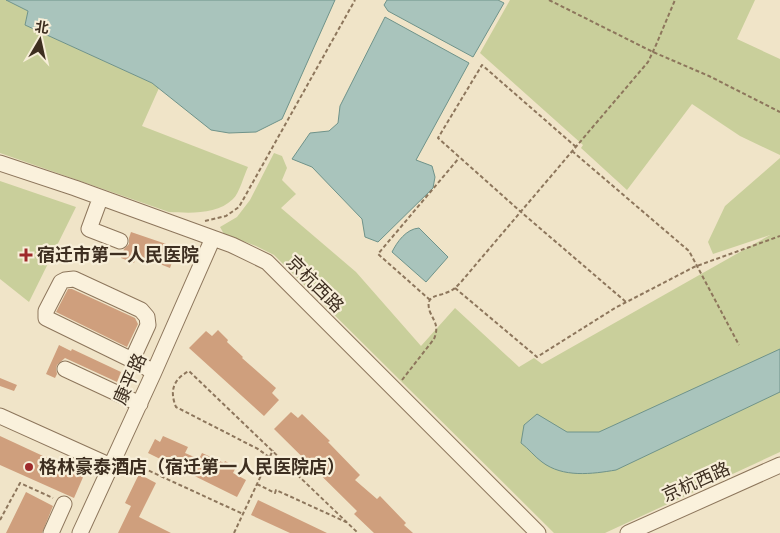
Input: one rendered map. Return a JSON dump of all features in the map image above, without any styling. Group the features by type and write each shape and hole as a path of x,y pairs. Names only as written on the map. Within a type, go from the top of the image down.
{"street":[{"name":"京杭西路","path":"0,163 213,238 251,253 267,262 538,533"},
{"path":"100,198 89,229 120,241"},
{"name":"康平路","path":"80,533 140,404 213,238"},
{"path":"132,360 148,326 147,317 141,310 74,279 61,282 46,311 46,318 154,372"},
{"path":"65,369 140,404"},
{"path":"0,416 111,466"},
{"name":"京杭西路","path":"628,533 780,465"},
{"path":"50,533 64,504"}],"path":[{"path":"183,228 226,216 238,207 354,0"},
{"path":"549,0 780,112"},
{"path":"395,390 434,339 437,331 429,306 430,300 434,296 456,288 648,62 675,0"},
{"path":"576,146 482,65 438,138 520,212 626,302"},
{"path":"572,151 689,251 739,345"},
{"path":"430,300 378,254 460,157"},
{"path":"456,288 537,357 626,302 698,266 780,236"},
{"path":"269,457 258,449 176,407 172,394 176,381 190,371 358,533"},
{"path":"234,533 273,450"},
{"path":"143,468 243,514"},
{"path":"0,520 20,483 64,504"},
{"path":"256,484 275,493 276,490 348,523"}],"green space":[{"path":"0,0 6,0 28,11 25,25 152,83 159,88 142,126 248,167 235,197 219,208 203,212 169,212 0,153"},
{"path":"510,0 755,0 737,39 780,59 780,155 740,136 692,104 627,190 581,148 583,145 480,53"},
{"path":"274,153 282,156 287,168 282,180 296,194 281,208 356,272 421,346 455,308 519,367 534,358 542,364 770,235 713,254 708,242 725,206 780,158 780,452 605,533 554,533 274,255 224,234 220,227 237,217 250,200"},
{"name":"宿迁市第一人民医院","path":"0,181 76,207 29,302 0,279"}],"water":[{"path":"6,0 335,0 282,119 256,132 229,133 211,130 152,83 25,25 28,11"},
{"path":"387,0 498,0 504,3 473,57 388,11 384,5"},
{"path":"385,17 469,63 416,160 432,166 435,177 433,188 378,242 365,237 362,219 312,167 292,159 310,133 329,131 338,123 340,106"},
{"path":"419,228 448,257 426,282 392,252 406,233"},
{"path":"780,349 780,392 616,470 597,473 568,473 559,471 542,462 521,443 524,425 537,414 567,432 599,432"}],"building":[{"path":"131,232 172,246 175,254 170,268 137,255 134,263 121,258 124,249 129,244"},
{"path":"68,289 72,289 135,318 138,324 127,347 56,312"},
{"path":"218,330 242,358 276,388 272,393 279,400 264,416 189,348 206,331 212,336"},
{"path":"59,345 71,351 72,349 121,372 117,382 65,358 57,365 55,378 46,374"},
{"path":"0,378 17,385 14,391 0,386"},
{"path":"291,412 298,418 302,414 330,441 328,442 360,475 355,480 377,499 380,496 413,533 374,533 354,514 357,511 274,429"},
{"path":"0,436 84,475 74,498 0,465"},
{"path":"163,436 188,447 185,453 199,459 202,453 236,467 233,473 246,480 237,497 148,453 155,439 160,442"},
{"path":"139,474 156,483 139,517 171,533 118,533 131,506 125,503"},
{"path":"26,492 53,506 42,533 6,533"},
{"path":"258,500 327,533 290,533 251,515"}],"place":[{"name":"宿迁市第一人民医院","path":"26,255"},
{"name":"格林豪泰酒店（宿迁第一人民医院店）","path":"29,467"}]}
